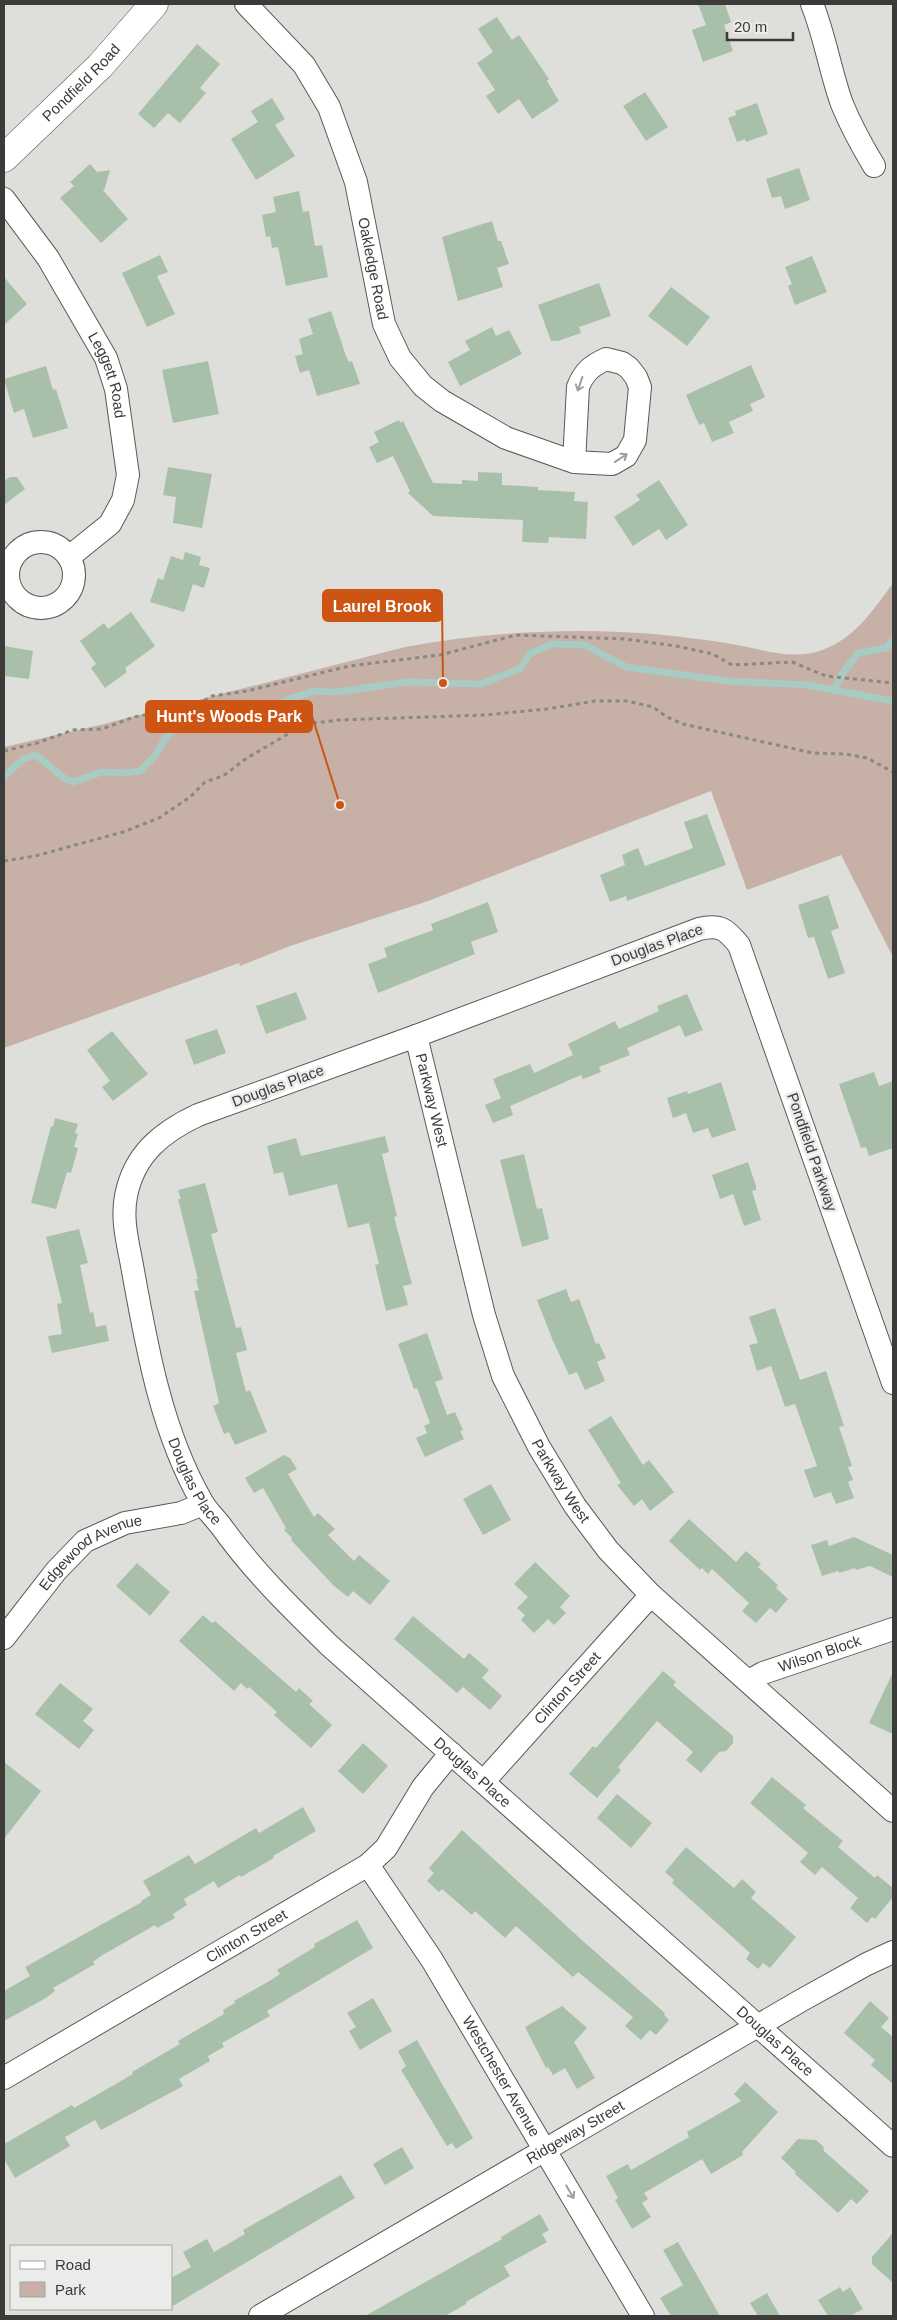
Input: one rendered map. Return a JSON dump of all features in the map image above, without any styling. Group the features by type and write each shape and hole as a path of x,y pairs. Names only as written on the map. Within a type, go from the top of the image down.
{"street":[{"name":"Pondfield Road","path":"4,158 100,66 154,4"},
{"name":"Oakledge Road","path":"246,4 304,65 329,107 356,182 384,324 400,358 423,386 442,401 506,438 574,462 612,464 621,461 633,446 635,440 640,387 636,377 622,363 606,359 588,369 582,376 578,387 574,462"},
{"path":"812,4 842,103 856,135 874,166"},
{"name":"Leggett Road","path":"4,198 48,258 106,358 116,389 128,475 123,500 110,524 69,557"},
{"name":"Douglas Place","path":"722,928 711,926 699,929 416,1036 198,1115 175,1126 155,1140 138,1163 126,1195 124,1218 137,1294 161,1400 182,1464 203,1504 246,1561 279,1597 330,1646 893,2146"},
{"name":"Pondfield Parkway","path":"722,928 739,945 893,1383"},
{"name":"Parkway West","path":"416,1036 484,1315 503,1376 539,1447 575,1506 608,1550 651,1595 893,1811"},
{"name":"Edgewood Avenue","path":"4,1638 56,1571 84,1542 125,1523 181,1513 203,1504"},
{"name":"Clinton Street","path":"484,1781 651,1595"},
{"name":"Wilson Block","path":"749,1681 763,1673 893,1629"},
{"name":"Clinton Street","path":"4,2078 368,1865 386,1848 424,1787 451,1753"},
{"name":"Westchester Avenue","path":"368,1865 432,1960 643,2316"},
{"name":"Ridgeway Street","path":"260,2316 759,2026 867,1964 893,1952"}],"path":[{"path":"4,752 73,730 102,729 134,717 197,705 212,696 248,691 349,666 395,662 440,655 516,636 625,639 676,646 713,654 732,664 792,662 826,676 893,683"},
{"path":"4,861 35,856 123,832 159,818 190,797 205,782 223,776 247,758 274,744 286,734 305,724 330,721 484,715 547,709 595,701 627,701 654,707 667,717 683,724 813,753 845,754 867,758 893,772"}],"green space":[{"path":"893,583 893,957 841,855 747,890 711,791 428,901 290,946 240,966 239,963 4,1048 4,747 104,724 405,647 498,634 591,631 654,634 706,640 776,653 806,654 829,647 851,633 869,615"}],"building":[{"path":"698,4 725,4 731,22 724,25 733,51 703,62 692,30 706,25"},
{"path":"497,17 512,40 519,35 549,79 547,81 559,101 532,119 519,99 498,114 486,96 495,90 477,63 493,52 478,29"},
{"path":"197,44 220,64 200,88 206,93 180,123 168,113 154,128 138,114"},
{"path":"645,92 668,127 646,141 623,106"},
{"path":"272,98 285,119 275,125 295,156 256,180 231,139 258,122 251,111"},
{"path":"757,103 768,134 746,142 745,139 737,142 728,118 736,115 735,111"},
{"path":"90,164 97,172 110,170 103,190 128,219 101,243 60,198 74,186 70,182"},
{"path":"799,168 810,200 785,209 781,196 772,198 766,179"},
{"path":"299,191 303,212 309,211 315,246 322,245 328,277 286,286 278,247 272,248 270,236 266,237 262,215 276,212 273,197"},
{"path":"492,221 498,241 501,241 509,264 497,268 503,287 458,301 442,237"},
{"path":"160,255 168,272 157,276 175,314 147,327 122,273"},
{"path":"812,256 827,292 795,305 788,286 792,284 785,267"},
{"path":"4,277 27,304 4,325"},
{"path":"599,283 611,316 579,327 581,333 558,341 551,341 538,305"},
{"path":"671,287 710,317 687,346 648,316"},
{"path":"331,311 346,356 349,362 352,361 360,384 317,396 309,370 300,373 295,356 303,354 299,339 313,334 308,319"},
{"path":"492,327 496,336 509,330 522,354 460,386 448,362 470,350 465,341"},
{"path":"208,361 219,414 173,423 162,370"},
{"path":"751,365 765,397 750,404 753,411 729,422 734,433 712,442 704,423 699,425 686,395"},
{"path":"46,366 53,390 56,389 68,428 33,438 24,409 14,413 4,379"},
{"path":"399,420 400,423 403,421 433,483 462,484 462,480 478,481 478,472 502,473 502,485 538,487 538,490 575,492 574,501 588,502 586,539 549,537 548,543 522,542 523,520 433,516 408,493 410,491 393,456 377,463 369,447 379,442 374,432"},
{"path":"168,467 212,474 202,528 173,523 176,497 163,495"},
{"path":"10,477 17,477 25,489 4,505 4,481"},
{"path":"659,480 688,525 666,540 659,529 633,546 614,517 640,500 636,495"},
{"path":"185,552 201,557 199,565 210,568 204,588 193,584 184,612 150,602 158,578 163,580 171,556 183,560"},
{"path":"131,612 155,646 125,668 127,672 105,688 91,668 96,664 80,641 104,623 108,629"},
{"path":"4,646 33,651 29,679 4,676"},
{"path":"707,814 726,865 627,901 626,896 610,902 600,875 625,865 622,855 638,848 645,866 693,848 684,822"},
{"path":"828,895 839,928 831,931 845,973 828,979 814,937 808,938 798,905"},
{"path":"488,902 498,932 471,942 475,954 378,993 368,964 387,957 384,948 433,930 431,924"},
{"path":"296,992 307,1019 266,1034 256,1006"},
{"path":"687,994 703,1030 685,1037 680,1025 627,1048 630,1055 599,1067 601,1072 583,1079 581,1075 510,1106 513,1115 493,1123 485,1105 501,1098 493,1079 530,1064 534,1073 573,1055 568,1044 615,1021 619,1029 659,1011 657,1006"},
{"path":"217,1029 226,1053 194,1065 185,1040"},
{"path":"112,1031 148,1074 113,1101 102,1087 110,1081 87,1050"},
{"path":"874,1072 879,1086 893,1081 893,1148 869,1156 866,1147 861,1148 839,1084"},
{"path":"721,1082 736,1130 712,1138 708,1128 693,1133 686,1113 673,1118 667,1098 687,1091 688,1094"},
{"path":"55,1118 78,1124 75,1133 78,1134 74,1147 78,1148 71,1173 67,1172 56,1209 31,1203 51,1126 53,1127"},
{"path":"385,1136 389,1152 382,1154 397,1216 394,1217 412,1284 403,1286 408,1305 386,1311 375,1265 379,1264 369,1223 348,1228 337,1184 289,1196 283,1172 274,1174 267,1146 296,1138 301,1156"},
{"path":"524,1154 537,1209 542,1208 549,1239 522,1247 500,1160"},
{"path":"748,1162 756,1186 756,1190 752,1191 761,1220 744,1226 733,1194 720,1199 712,1175"},
{"path":"205,1183 218,1232 211,1234 236,1328 241,1327 247,1350 236,1353 246,1392 250,1390 267,1432 235,1445 229,1432 224,1434 213,1406 219,1403 194,1291 199,1290 196,1279 198,1279 178,1199 181,1199 178,1190"},
{"path":"79,1229 88,1263 80,1265 90,1313 93,1312 96,1327 106,1325 109,1341 52,1353 48,1336 62,1334 57,1304 62,1303 46,1237"},
{"path":"566,1289 571,1302 579,1299 596,1344 599,1343 606,1358 597,1362 605,1381 585,1390 577,1372 569,1375 537,1300"},
{"path":"775,1308 800,1380 826,1371 844,1426 839,1427 852,1466 848,1467 853,1480 848,1482 854,1498 836,1504 831,1492 814,1498 804,1470 817,1466 795,1404 785,1407 771,1366 757,1371 749,1345 758,1343 749,1317"},
{"path":"427,1333 443,1379 435,1382 447,1415 455,1412 463,1430 460,1431 464,1439 425,1457 416,1438 427,1433 424,1426 430,1423 417,1388 414,1389 398,1344"},
{"path":"611,1416 643,1465 649,1460 674,1492 650,1511 642,1499 634,1506 617,1485 621,1483 588,1430"},
{"path":"284,1455 290,1458 297,1469 288,1474 314,1517 318,1513 335,1529 328,1535 354,1561 359,1555 390,1581 370,1605 353,1591 348,1597 333,1585 291,1540 292,1538 284,1530 286,1528 263,1488 254,1493 245,1478"},
{"path":"491,1484 511,1520 483,1535 463,1499"},
{"path":"689,1519 736,1562 746,1551 761,1564 758,1567 778,1585 776,1588 788,1599 776,1613 770,1608 756,1623 742,1611 749,1603 712,1569 708,1574 702,1568 700,1570 669,1541"},
{"path":"854,1537 893,1555 893,1577 870,1566 839,1573 838,1571 822,1576 811,1545 827,1540 829,1546"},
{"path":"535,1562 570,1596 560,1607 566,1613 554,1625 548,1619 534,1633 521,1620 525,1615 517,1608 528,1597 514,1584"},
{"path":"137,1563 170,1592 150,1616 116,1586"},
{"path":"203,1615 212,1623 215,1621 296,1692 299,1688 313,1701 309,1704 332,1725 311,1748 274,1715 277,1712 249,1687 247,1689 241,1683 234,1691 179,1641"},
{"path":"413,1616 464,1659 469,1653 489,1670 482,1678 502,1696 490,1710 463,1687 457,1693 394,1639"},
{"path":"663,1671 676,1682 673,1685 733,1736 733,1743 726,1751 719,1752 701,1773 686,1760 693,1752 657,1721 618,1767 621,1770 597,1798 569,1774 593,1746 596,1748"},
{"path":"893,1672 893,1734 869,1723"},
{"path":"60,1683 93,1709 83,1721 94,1730 79,1749 35,1714"},
{"path":"363,1743 388,1766 363,1794 338,1771"},
{"path":"4,1762 41,1791 4,1839"},
{"path":"772,1777 806,1805 803,1808 843,1841 838,1847 875,1878 877,1875 893,1888 893,1897 875,1919 872,1917 867,1923 850,1908 858,1898 822,1867 815,1875 800,1862 808,1853 750,1803"},
{"path":"617,1794 652,1823 631,1848 597,1818"},
{"path":"303,1807 316,1831 241,1877 240,1875 218,1888 214,1881 184,1899 187,1905 173,1914 175,1918 157,1928 155,1925 101,1956 93,1962 95,1964 53,1988 55,1991 46,1998 4,2021 4,1991 30,1976 25,1967 142,1902 151,1895 143,1881 189,1855 195,1864 256,1828 259,1833"},
{"path":"462,1830 584,1942 665,2013 664,2015 669,2020 656,2035 650,2030 641,2040 625,2026 633,2017 578,1972 573,1977 516,1926 505,1938 475,1911 472,1915 442,1889 439,1892 427,1881 434,1873 429,1868"},
{"path":"686,1847 734,1888 742,1879 756,1892 751,1898 796,1937 770,1968 763,1963 758,1969 746,1959 750,1953 672,1883 674,1880 665,1872"},
{"path":"357,1920 373,1948 267,2011 270,2016 222,2043 224,2047 208,2056 210,2061 179,2079 183,2086 101,2130 95,2120 65,2137 70,2146 15,2178 4,2159 4,2144 72,2105 74,2108 133,2074 132,2072 180,2044 178,2041 224,2014 223,2010 235,2003 234,2001 280,1974 277,1970 315,1947 314,1944"},
{"path":"373,1998 392,2031 360,2050 349,2031 356,2027 347,2013"},
{"path":"870,2001 889,2018 881,2027 893,2037 893,2084 871,2065 875,2060 844,2033"},
{"path":"562,2006 587,2028 574,2042 595,2078 577,2089 565,2068 553,2075 548,2067 546,2068 525,2027"},
{"path":"417,2040 473,2138 456,2149 452,2143 447,2146 401,2070 406,2066 398,2051"},
{"path":"745,2082 778,2112 742,2152 743,2155 711,2174 702,2159 644,2193 648,2199 642,2203 651,2217 632,2229 615,2200 618,2198 606,2176 628,2164 631,2170 689,2137 687,2132 741,2101 734,2094"},
{"path":"798,2139 816,2140 823,2146 824,2151 869,2191 857,2204 851,2199 838,2213 795,2174 796,2172 781,2158"},
{"path":"402,2147 414,2168 385,2185 373,2164"},
{"path":"341,2175 355,2198 172,2306 172,2277 191,2267 183,2252 207,2239 214,2252 245,2234 243,2230"},
{"path":"540,2214 549,2230 542,2234 547,2242 504,2266 510,2276 466,2302 466,2304 445,2316 365,2316 502,2239 501,2237"},
{"path":"893,2233 893,2283 872,2264 872,2257"},
{"path":"678,2242 720,2316 671,2316 660,2298 683,2285 663,2250"},
{"path":"840,2287 843,2292 850,2287 863,2309 850,2316 828,2316 818,2300"},
{"path":"767,2293 780,2316 758,2316 750,2303"}],"waterway":[{"path":"834,690 840,677 858,653 886,648 893,640"},
{"path":"4,777 23,759 36,755 64,778 73,782 102,772 125,773 140,771 155,756 166,737 184,719 233,719 261,714 289,699 314,691 336,692 408,682 481,684 519,669 531,653 552,644 585,645 626,667 727,681 807,685 893,701"}],"place":[{"name":"Laurel Brook","path":"443,683"},
{"name":"Hunt's Woods Park","path":"340,805"}]}
